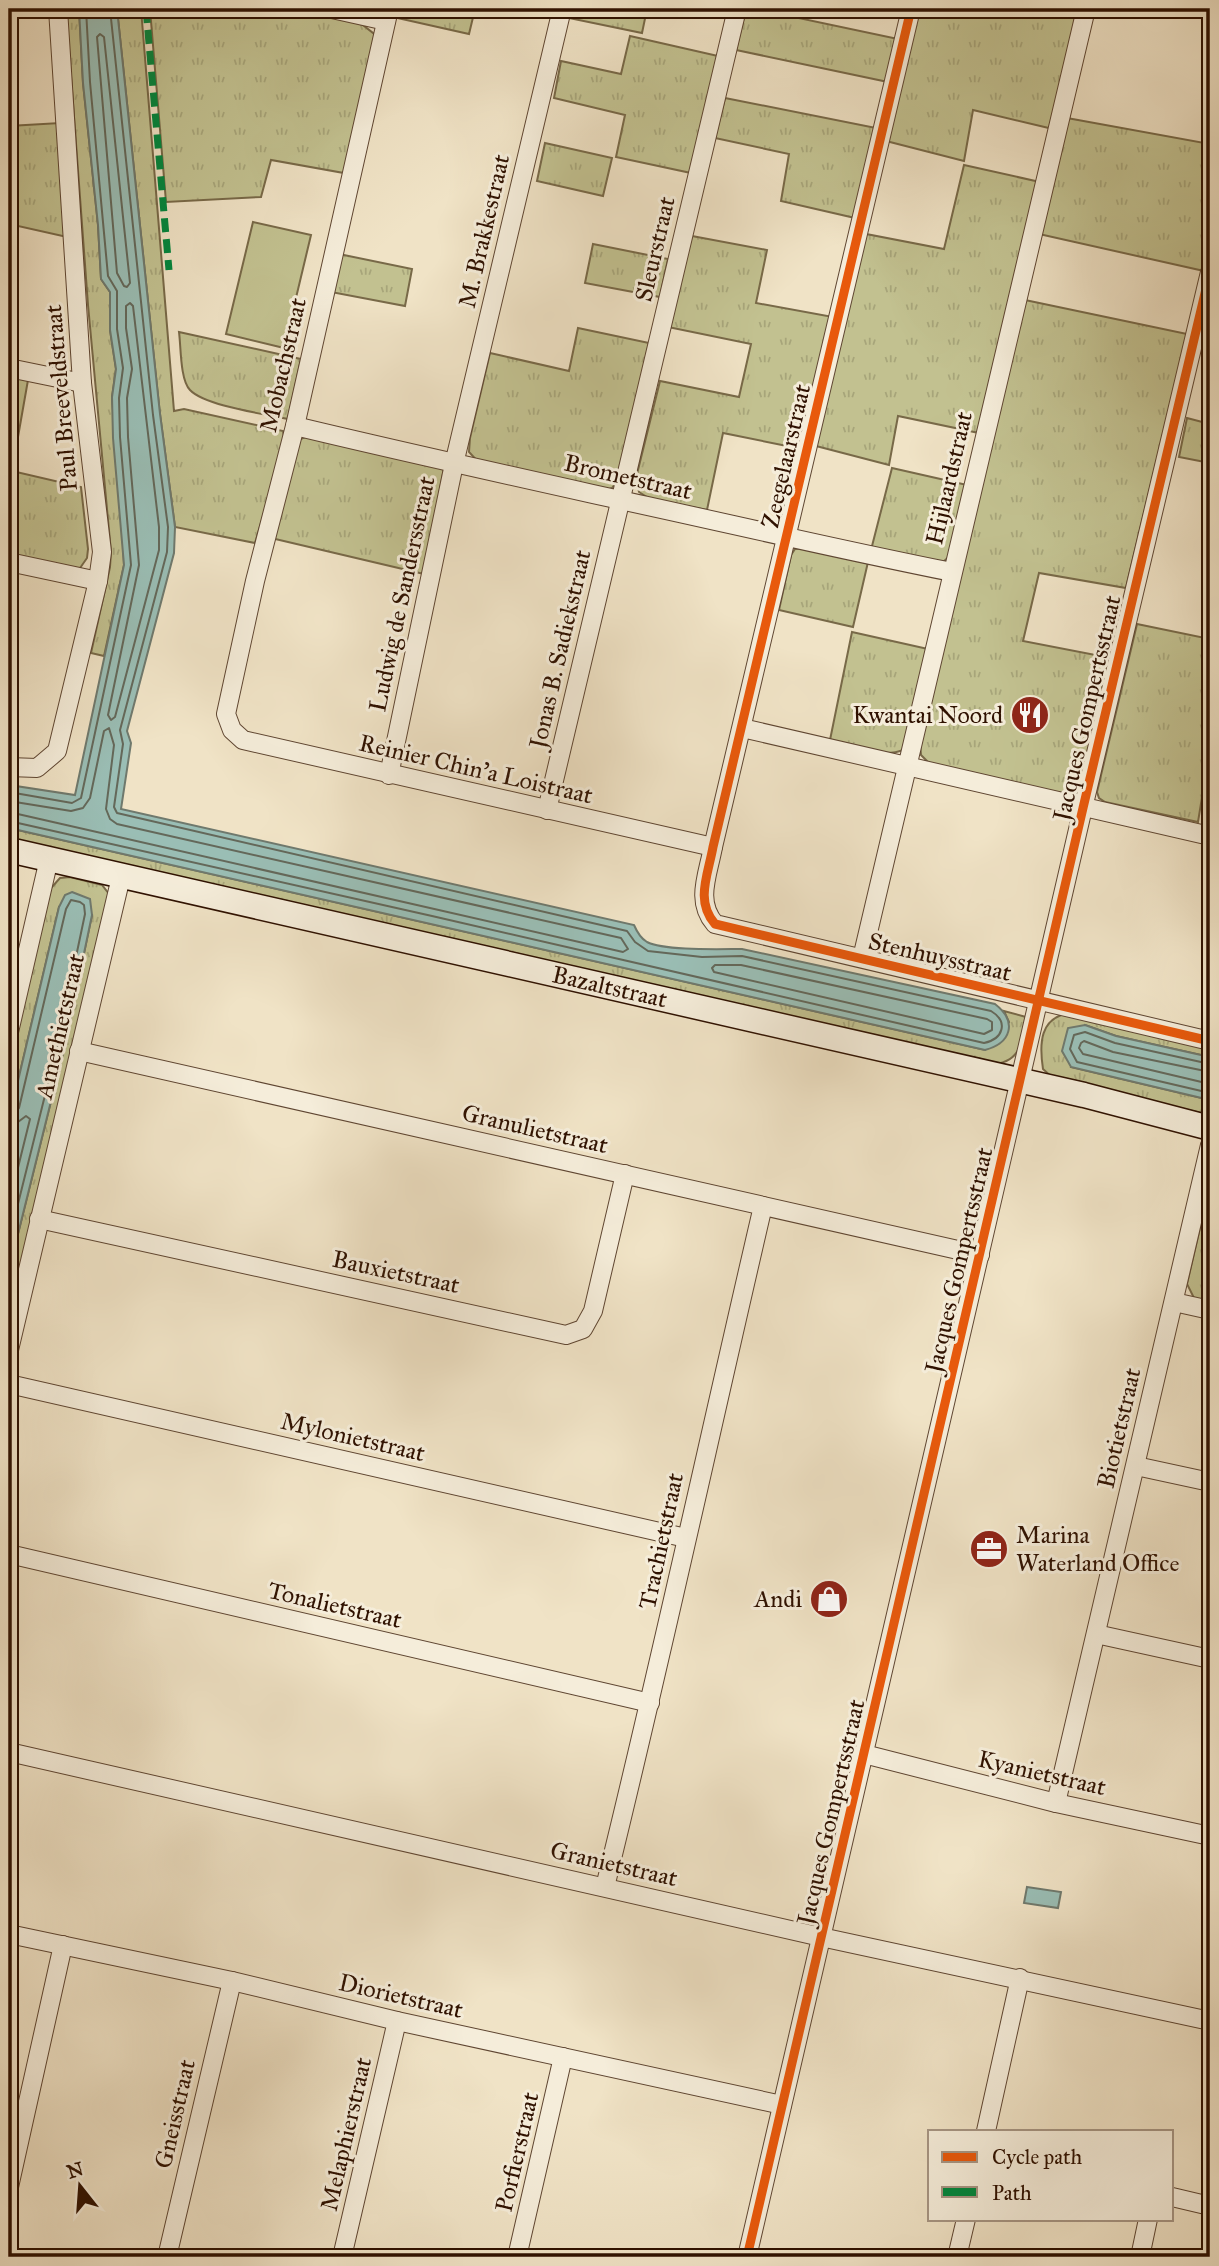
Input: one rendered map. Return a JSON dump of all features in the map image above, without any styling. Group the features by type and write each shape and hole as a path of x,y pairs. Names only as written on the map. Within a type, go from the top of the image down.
{"street":[{"name":"Paul Breeveldstraat","path":"9,767 37,768 57,751 98,582 102,552 82,383 58,9"},
{"path":"332,9 387,15"},
{"name":"M. Brakkestraat","path":"454,464 562,9"},
{"name":"Sleurstraat","path":"621,500 737,9"},
{"name":"Zeegelaarstraat","path":"706,913 703,898 713,848 911,9"},
{"name":"Hijlaardstraat","path":"862,958 1086,9"},
{"name":"Mobachstraat","path":"232,730 226,714 255,581 295,426 387,15"},
{"name":"Jacques Gompertsstraat","path":"747,2257 1210,272"},
{"path":"9,368 82,383"},
{"name":"Brometstraat","path":"295,426 786,538 952,572"},
{"name":"Ludwig de Sandersstraat","path":"388,775 454,464"},
{"name":"Jonas B. Sadiekstraat","path":"547,810 621,500"},
{"path":"9,562 98,582"},
{"path":"742,728 1210,835"},
{"name":"Reinier Chin'a Loistraat","path":"232,730 243,740 713,848"},
{"name":"Bazaltstraat","path":"9,850 1084,1095 1210,1128"},
{"path":"9,1032 49,859"},
{"name":"Amethietstraat","path":"9,1350 121,877"},
{"name":"Stenhuysstraat","path":"706,913 715,924 1210,1041"},
{"name":"Granulietstraat","path":"79,1051 980,1255"},
{"name":"Biotietstraat","path":"1056,1803 1210,1145"},
{"name":"Bauxietstraat","path":"39,1219 566,1335 583,1329 593,1311 625,1174"},
{"name":"Trachietstraat","path":"605,1888 763,1206"},
{"path":"1174,1302 1210,1310"},
{"name":"Mylonietstraat","path":"9,1384 686,1538"},
{"path":"1136,1466 1210,1482"},
{"name":"Tonalietstraat","path":"9,1555 650,1703"},
{"path":"1096,1634 1210,1659"},
{"name":"Granietstraat","path":"9,1752 821,1937 1210,2021"},
{"name":"Kyanietstraat","path":"864,1754 1056,1803 1210,1836"},
{"name":"Diorietstraat","path":"9,1934 232,1981 397,2021 782,2105"},
{"path":"9,2187 64,1945"},
{"path":"986,2130 1020,1978"},
{"name":"Gneisstraat","path":"167,2257 232,1981"},
{"name":"Melaphierstraat","path":"342,2257 397,2021"},
{"name":"Porfierstraat","path":"517,2257 564,2057"},
{"path":"1174,2197 1210,2206"},
{"path":"957,2257 966,2220"},
{"path":"1139,2257 1148,2220"}],"green space":[{"path":"66,9 79,9 101,279 110,292 110,330 116,369 112,397 124,565 104,656 91,653 111,552 88,305"},
{"path":"117,9 141,9 174,411 184,409 283,431 285,443 255,543 175,527 160,414"},
{"path":"150,9 301,9 359,22 378,37 344,173 271,160 261,197 166,202"},
{"path":"395,9 475,9 469,34 393,17"},
{"path":"571,9 647,9 642,33 569,18"},
{"path":"746,9 898,39 888,82 736,50"},
{"path":"917,9 1081,9 1053,129 973,110 964,161 886,141"},
{"path":"630,36 718,56 691,173 616,157 625,115 554,98 561,61 621,74"},
{"path":"725,98 876,128 855,218 781,201 789,154 715,138"},
{"path":"1067,118 1210,144 1210,243 1204,271 1039,234"},
{"path":"60,123 67,237 9,224 9,126"},
{"path":"545,143 612,158 603,196 537,181"},
{"path":"964,165 1040,182 979,433 898,416 889,465 816,446 866,234 944,249"},
{"path":"253,222 311,235 284,348 226,334"},
{"path":"692,236 767,250 756,303 833,317 802,449 723,433 707,510 650,499 639,492 636,478 660,381 739,397 751,344 668,327"},
{"path":"593,244 668,259 660,297 585,283"},
{"path":"339,254 412,269 405,306 331,292"},
{"path":"1025,300 1187,334 1126,588 1039,573 1023,641 1111,658 1083,780 1078,789 1068,795 929,763 921,755 920,743"},
{"path":"578,328 649,343 618,480 612,488 602,492 481,465 469,452 470,438 490,353 569,371"},
{"path":"179,332 301,359 288,419 208,401 190,390 183,371"},
{"path":"9,376 28,380 12,471 81,487 88,549 87,558 78,571 9,560"},
{"path":"1187,418 1210,424 1210,463 1179,457"},
{"path":"308,436 444,468 424,574 271,538 298,440"},
{"path":"892,468 967,485 951,555 943,562 871,550"},
{"path":"805,548 868,562 853,627 779,610 791,555 795,549"},
{"path":"1137,624 1210,639 1210,748 1198,822 1105,802 1099,798 1097,792"},
{"path":"852,632 928,649 903,750 876,752 830,740"},
{"path":"9,828 985,1050 1009,1022 1004,1011 1026,1017 1023,1035 1014,1056 990,1065 9,842"},
{"path":"70,877 102,885 109,894 9,1315 9,1270 64,1049 92,915 59,907 9,1119 9,1063 51,888 60,878"},
{"path":"1069,1013 1210,1046 1210,1057 1116,1036 1085,1025 1071,1067 1210,1100 1210,1115 1054,1079 1043,1069 1042,1041 1052,1020"},
{"path":"1210,1185 1210,1304 1194,1298 1187,1284"}],"water":[{"path":"79,9 117,9 160,414 175,527 174,553 127,731 131,743 121,809 634,925 642,939 655,945 693,949 742,949 995,1004 1007,1018 1009,1025 1006,1037 1001,1042 985,1050 9,828 9,785 75,795 124,565 113,438 112,397 116,369 110,330 110,292 101,279"},
{"path":"72,892 90,899 92,915 64,1049 9,1270 9,1119 59,907 65,895"},
{"path":"1085,1025 1116,1036 1210,1057 1210,1100 1071,1067 1062,1051 1068,1028"},
{"path":"1027,1887 1061,1892 1058,1908 1024,1903"}],"marked path":[{"path":"146,9 169,270"}],"cycle path":[{"path":"911,9 713,847 705,887 706,906 715,924 1210,1041"},
{"path":"747,2257 1210,272"}],"place":[{"name":"Kwantai Noord","path":"1030,715"},
{"name":"Marina Waterland Office","path":"989,1549"},
{"name":"Andi","path":"829,1599"}]}
